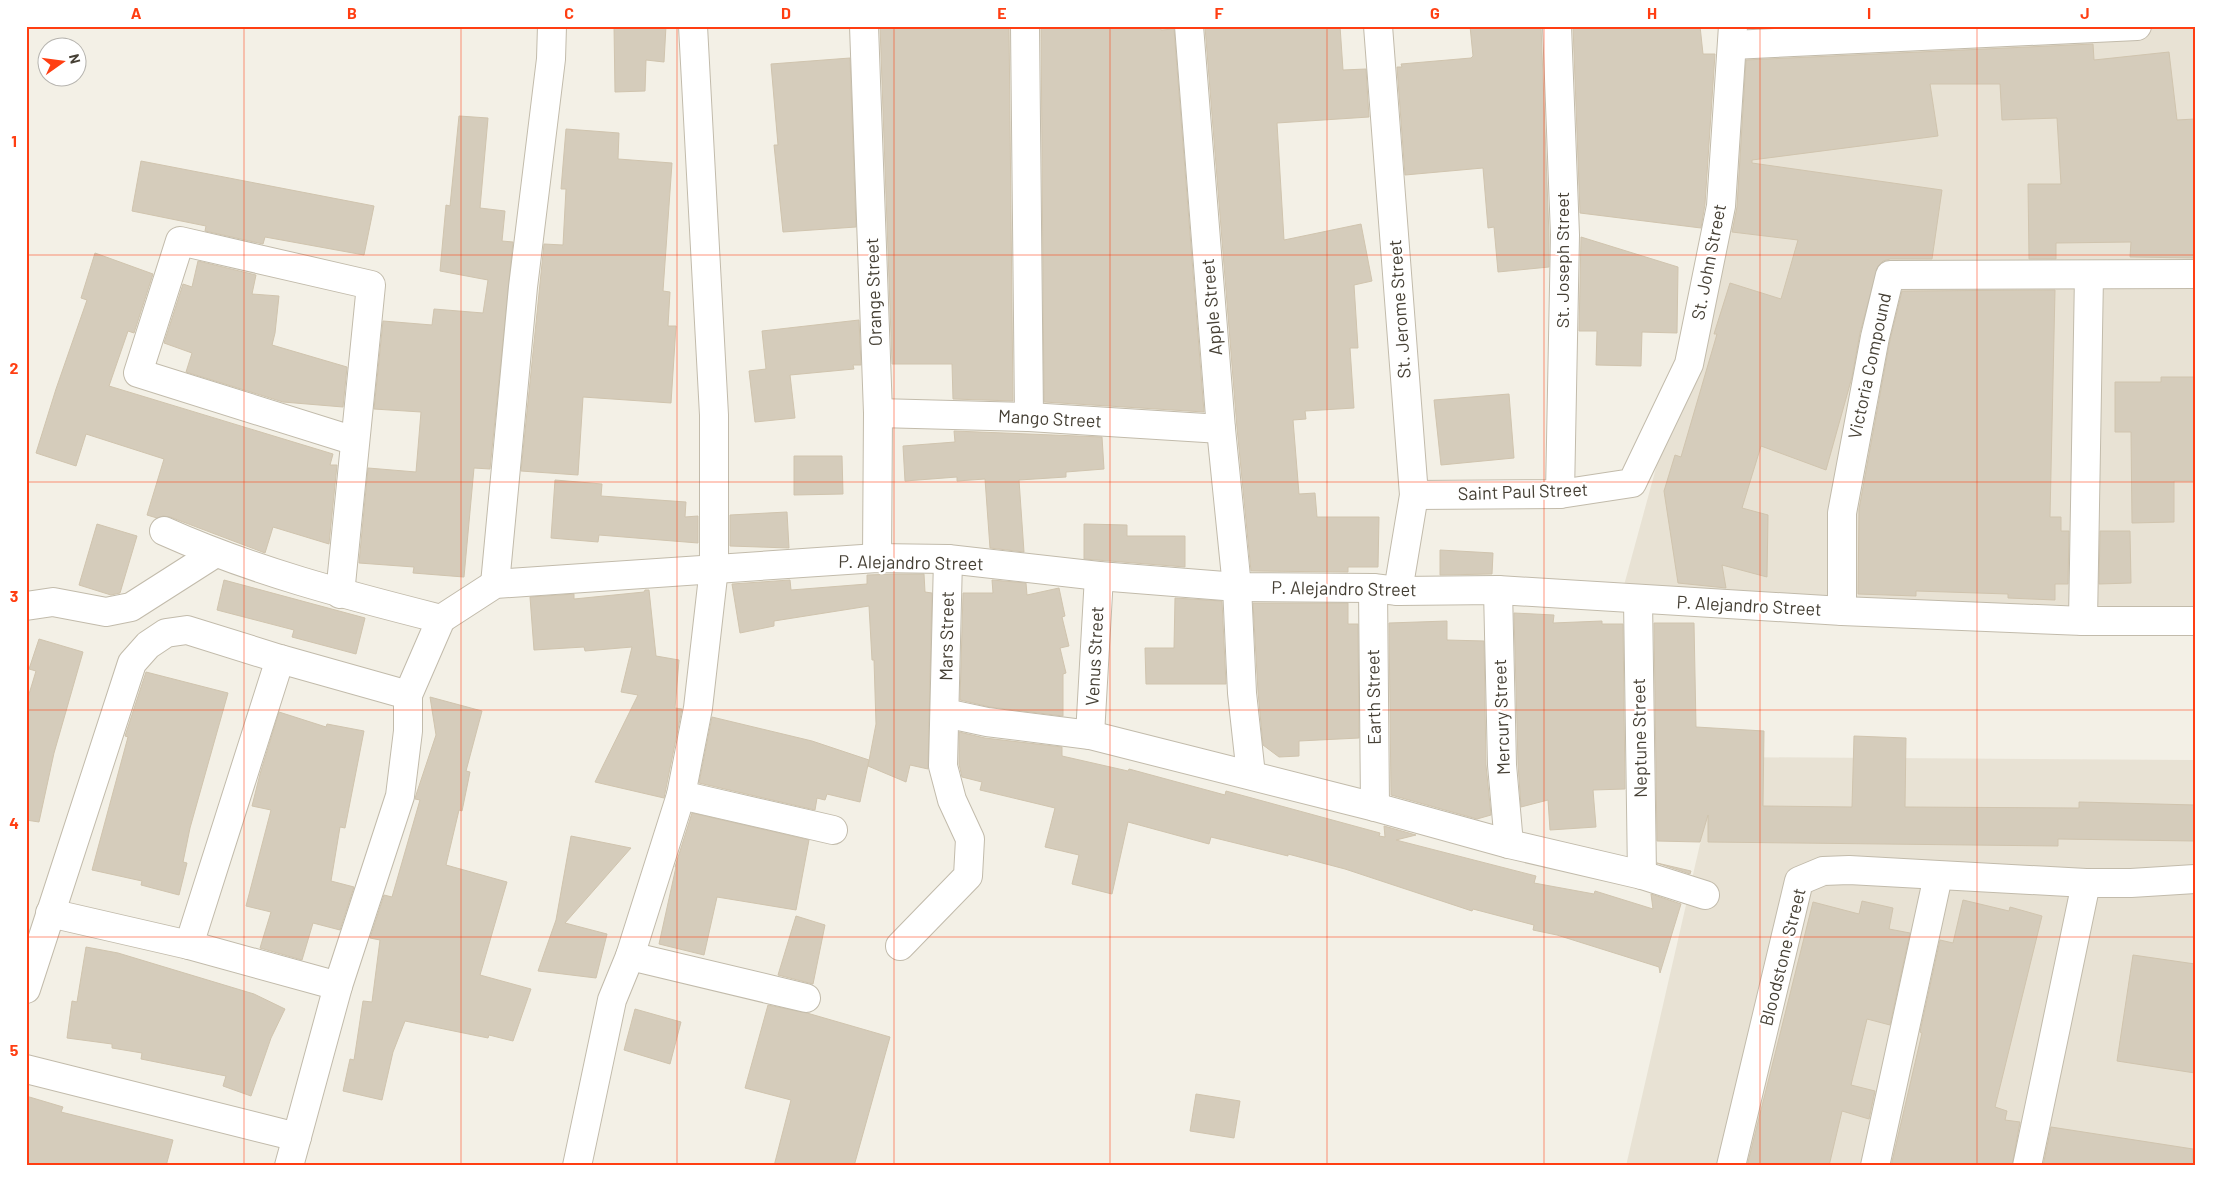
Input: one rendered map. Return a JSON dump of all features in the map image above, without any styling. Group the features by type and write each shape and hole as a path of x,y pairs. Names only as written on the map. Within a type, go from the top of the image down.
{"street":[{"path":"289,1166 338,986 400,796 408,731 408,695 441,619 495,584 523,287 551,59 552,26"},
{"path":"577,1166 612,1000 630,956 681,795 698,708 714,568 714,415 692,26"},
{"name":"Orange Street","path":"864,26 878,412 877,558"},
{"path":"1025,26 1029,417"},
{"name":"Apple Street","path":"1189,26 1237,587 1242,693 1251,775"},
{"name":"St. Jerome Street","path":"1378,26 1414,495 1386,589"},
{"name":"St. Joseph Street","path":"1557,26 1565,235 1560,494"},
{"path":"1733,36 2137,26"},
{"name":"St. John Street","path":"1632,484 1689,364 1722,206 1733,36"},
{"path":"340,594 355,441 370,285 180,241 138,373 355,441"},
{"name":"Victoria Compound","path":"1842,611 1842,513 1875,337 1890,275 2195,274"},
{"path":"2083,621 2089,275"},
{"name":"Mango Street","path":"878,412 1029,417 1222,428"},
{"name":"Saint Paul Street","path":"1414,495 1560,494 1632,484"},
{"path":"164,532 214,554 340,594 441,619"},
{"path":"26,606 52,602 106,612 132,607 214,554"},
{"name":"P. Alejandro Street","path":"495,584 877,558 948,560 1099,576 1237,587 1498,590 1842,611 2083,621 2195,621"},
{"name":"Mars Street","path":"900,946 968,876 970,839 952,800 944,766 948,560"},
{"name":"Venus Street","path":"1090,735 1099,576"},
{"name":"Earth Street","path":"1376,807 1386,589"},
{"name":"Mercury Street","path":"1498,590 1502,765 1509,844"},
{"name":"Neptune Street","path":"1638,600 1642,875"},
{"path":"26,989 132,663 148,645 166,633 187,630 280,659 408,695"},
{"path":"189,945 280,659"},
{"path":"945,714 987,722 1090,735 1376,807 1509,844 1642,875 1705,895"},
{"path":"681,795 832,830"},
{"name":"Bloodstone Street","path":"1731,1166 1799,881 1823,871 2086,883 2131,883 2195,879"},
{"path":"1875,1166 1938,876"},
{"path":"2027,1166 2086,883"},
{"path":"50,913 189,945 338,986"},
{"path":"630,956 806,998"},
{"path":"26,1069 297,1138"}],"shaded area":[{"path":"1731,26 2195,26 2195,608 1839,600 1623,589 1720,233"},
{"path":"1720,757 2195,760 2195,1166 1626,1166"}],"building":[{"path":"614,26 666,26 664,62 646,60 645,91 615,92"},
{"path":"880,26 1009,26 1013,401 953,399 952,364 892,364"},
{"path":"1041,26 1161,26 1161,30 1174,29 1204,412 1044,402"},
{"path":"1340,26 1343,70 1366,69 1369,117 1277,123 1284,240 1361,224 1372,281 1354,285 1358,348 1350,348 1354,408 1305,411 1306,419 1293,420 1299,494 1315,493 1317,517 1379,517 1378,567 1348,567 1348,572 1251,571 1237,428 1205,27"},
{"path":"1470,26 1541,26 1549,267 1498,272 1494,227 1488,228 1483,168 1405,175 1397,67 1402,67 1401,64 1471,58 1473,56"},
{"path":"1573,26 1700,26 1703,54 1715,54 1705,204 1701,228 1580,213"},
{"path":"2093,44 2094,60 2169,52 2177,120 2195,119 2195,258 2130,257 2131,242 2056,243 2056,259 2029,259 2028,184 2061,184 2057,118 2002,120 2000,84 1930,84 1938,136 1752,160 1752,163 1942,190 1932,259 1890,259 1883,261 1878,266 1860,333 1852,377 1826,470 1761,446 1742,508 1768,515 1767,577 1722,565 1726,588 1678,583 1664,491 1675,455 1681,457 1717,334 1714,334 1730,283 1781,299 1798,240 1732,232 1737,207 1746,60"},
{"path":"850,58 856,227 783,232 774,145 778,145 771,64"},
{"path":"459,116 488,118 480,208 505,211 502,241 513,242 490,469 474,468 464,577 413,573 414,567 359,563 368,468 416,472 421,412 374,409 383,321 432,325 434,309 483,313 488,280 440,271 446,205 450,206"},
{"path":"566,129 619,133 618,159 672,163 663,291 670,292 668,326 676,326 671,403 583,397 578,475 521,471 544,244 563,245 566,189 561,189"},
{"path":"141,161 374,206 364,255 265,237 263,244 205,231 206,226 132,211"},
{"path":"1581,237 1678,267 1677,333 1642,332 1641,366 1596,365 1597,331 1579,331"},
{"path":"95,253 153,274 134,333 128,331 109,386 333,454 330,465 337,465 329,544 273,527 265,553 170,517 163,516 157,518 147,515 164,459 86,434 76,466 36,453 87,300 81,298"},
{"path":"198,261 256,275 252,294 279,296 272,345 347,367 343,407 283,402 186,372 192,353 164,343 183,284 192,287"},
{"path":"2055,290 2050,517 2061,517 2061,531 2069,531 2068,584 2055,584 2055,600 2008,598 2008,594 1916,591 1916,596 1858,594 1859,509 1890,340 1902,291"},
{"path":"859,320 861,365 853,365 854,369 790,375 795,418 755,422 749,371 766,369 762,331"},
{"path":"2161,377 2195,377 2195,481 2174,481 2174,522 2132,523 2131,432 2115,432 2115,382 2161,382"},
{"path":"1509,394 1514,458 1441,465 1434,400"},
{"path":"954,431 1102,437 1104,469 1066,472 1066,477 1019,480 1024,552 990,548 985,479 957,481 957,477 905,481 903,446 955,442"},
{"path":"794,456 842,456 843,494 794,495"},
{"path":"555,480 602,484 601,496 686,502 685,517 698,516 698,543 599,535 598,542 551,538"},
{"path":"787,512 789,548 730,546 730,515"},
{"path":"97,524 137,536 120,593 111,595 79,585"},
{"path":"1084,524 1127,525 1127,536 1185,536 1185,567 1084,559"},
{"path":"2100,531 2130,531 2131,583 2099,584"},
{"path":"1440,550 1493,553 1492,574 1440,575"},
{"path":"924,574 925,592 932,593 928,769 910,765 906,782 868,766 876,724 874,660 872,660 869,606 774,621 774,626 740,633 732,584 790,580 791,590 867,584 867,575"},
{"path":"224,580 365,618 356,654 292,637 294,630 217,610"},
{"path":"992,580 1026,583 1027,595 1059,588 1065,616 1062,617 1069,646 1060,648 1066,673 1063,674 1063,716 990,707 960,700 963,593 993,593"},
{"path":"649,590 656,656 679,660 675,708 682,709 664,798 595,782 638,695 621,692 632,647 585,651 584,647 534,650 530,597 574,594 574,599 644,592"},
{"path":"1175,598 1222,601 1226,684 1146,684 1145,648 1174,648"},
{"path":"1253,603 1348,603 1348,624 1358,624 1359,738 1299,741 1299,756 1279,757 1263,745"},
{"path":"1514,613 1554,615 1553,623 1602,621 1602,624 1623,624 1625,789 1593,790 1596,827 1550,830 1548,800 1521,807"},
{"path":"1447,621 1447,640 1484,641 1486,765 1491,815 1477,819 1391,795 1389,623"},
{"path":"1654,623 1694,623 1696,727 1764,731 1763,806 1852,807 1854,736 1906,738 1905,807 2079,808 2079,802 2195,805 2195,841 2058,839 2058,846 1708,842 1708,815 1700,842 1657,841"},
{"path":"39,639 83,652 54,753 39,822 26,820 26,704 36,671 29,669"},
{"path":"146,672 228,693 190,828 183,862 187,863 179,895 141,885 142,881 92,870 128,737 125,736"},
{"path":"430,697 482,711 466,771 470,772 462,811 459,810 446,865 507,882 480,975 531,989 513,1041 489,1035 488,1038 405,1021 393,1052 382,1100 343,1091 350,1059 354,1060 363,1001 372,1002 380,940 370,938 384,895 392,897 420,800 415,799 416,795 436,735"},
{"path":"279,712 326,727 327,724 364,731 345,828 340,827 331,881 354,887 340,930 313,923 302,960 260,948 271,912 246,906 271,810 252,806"},
{"path":"712,717 812,741 869,760 860,802 827,794 825,800 817,798 815,810 699,783"},
{"path":"959,732 985,738 1062,747 1062,756 1128,771 1129,769 1225,795 1226,791 1380,833 1379,836 1385,837 1384,826 1416,835 1396,840 1536,876 1534,883 1594,894 1595,891 1653,909 1651,894 1681,904 1660,973 1659,967 1557,935 1533,930 1534,925 1473,909 1472,911 1345,869 1211,837 1209,844 1128,822 1112,894 1072,884 1079,855 1045,847 1055,808 980,790 982,782 962,777 959,764"},
{"path":"692,813 809,840 796,910 717,897 704,955 659,944 675,867"},
{"path":"571,836 631,848 565,923 607,934 596,978 538,971 556,920"},
{"path":"1657,863 1691,871 1690,874"},
{"path":"1963,900 2009,911 2010,907 2042,916 1995,1107 2007,1111 2005,1120 2020,1122 2012,1166 1891,1166 1922,1033 1920,1032 1940,940 1953,943"},
{"path":"1862,901 1893,908 1889,929 1910,933 1890,1025 1867,1019 1851,1085 1875,1091 1869,1119 1842,1111 1829,1166 1747,1166 1813,902 1859,914"},
{"path":"796,916 825,925 813,984 778,975"},
{"path":"86,947 118,953 254,994 285,1009 271,1038 251,1096 223,1086 226,1076 141,1059 142,1053 112,1048 112,1044 67,1038 72,1001 77,1002"},
{"path":"2133,955 2195,964 2195,1073 2117,1061"},
{"path":"768,1005 807,1013 890,1037 854,1166 774,1166 791,1100 745,1088"},
{"path":"635,1009 681,1022 670,1064 624,1050"},
{"path":"1196,1094 1240,1101 1234,1138 1190,1131"},
{"path":"26,1096 63,1107 61,1112 173,1140 166,1166 26,1166"},
{"path":"2051,1127 2193,1149 2192,1166 2043,1166"}]}
